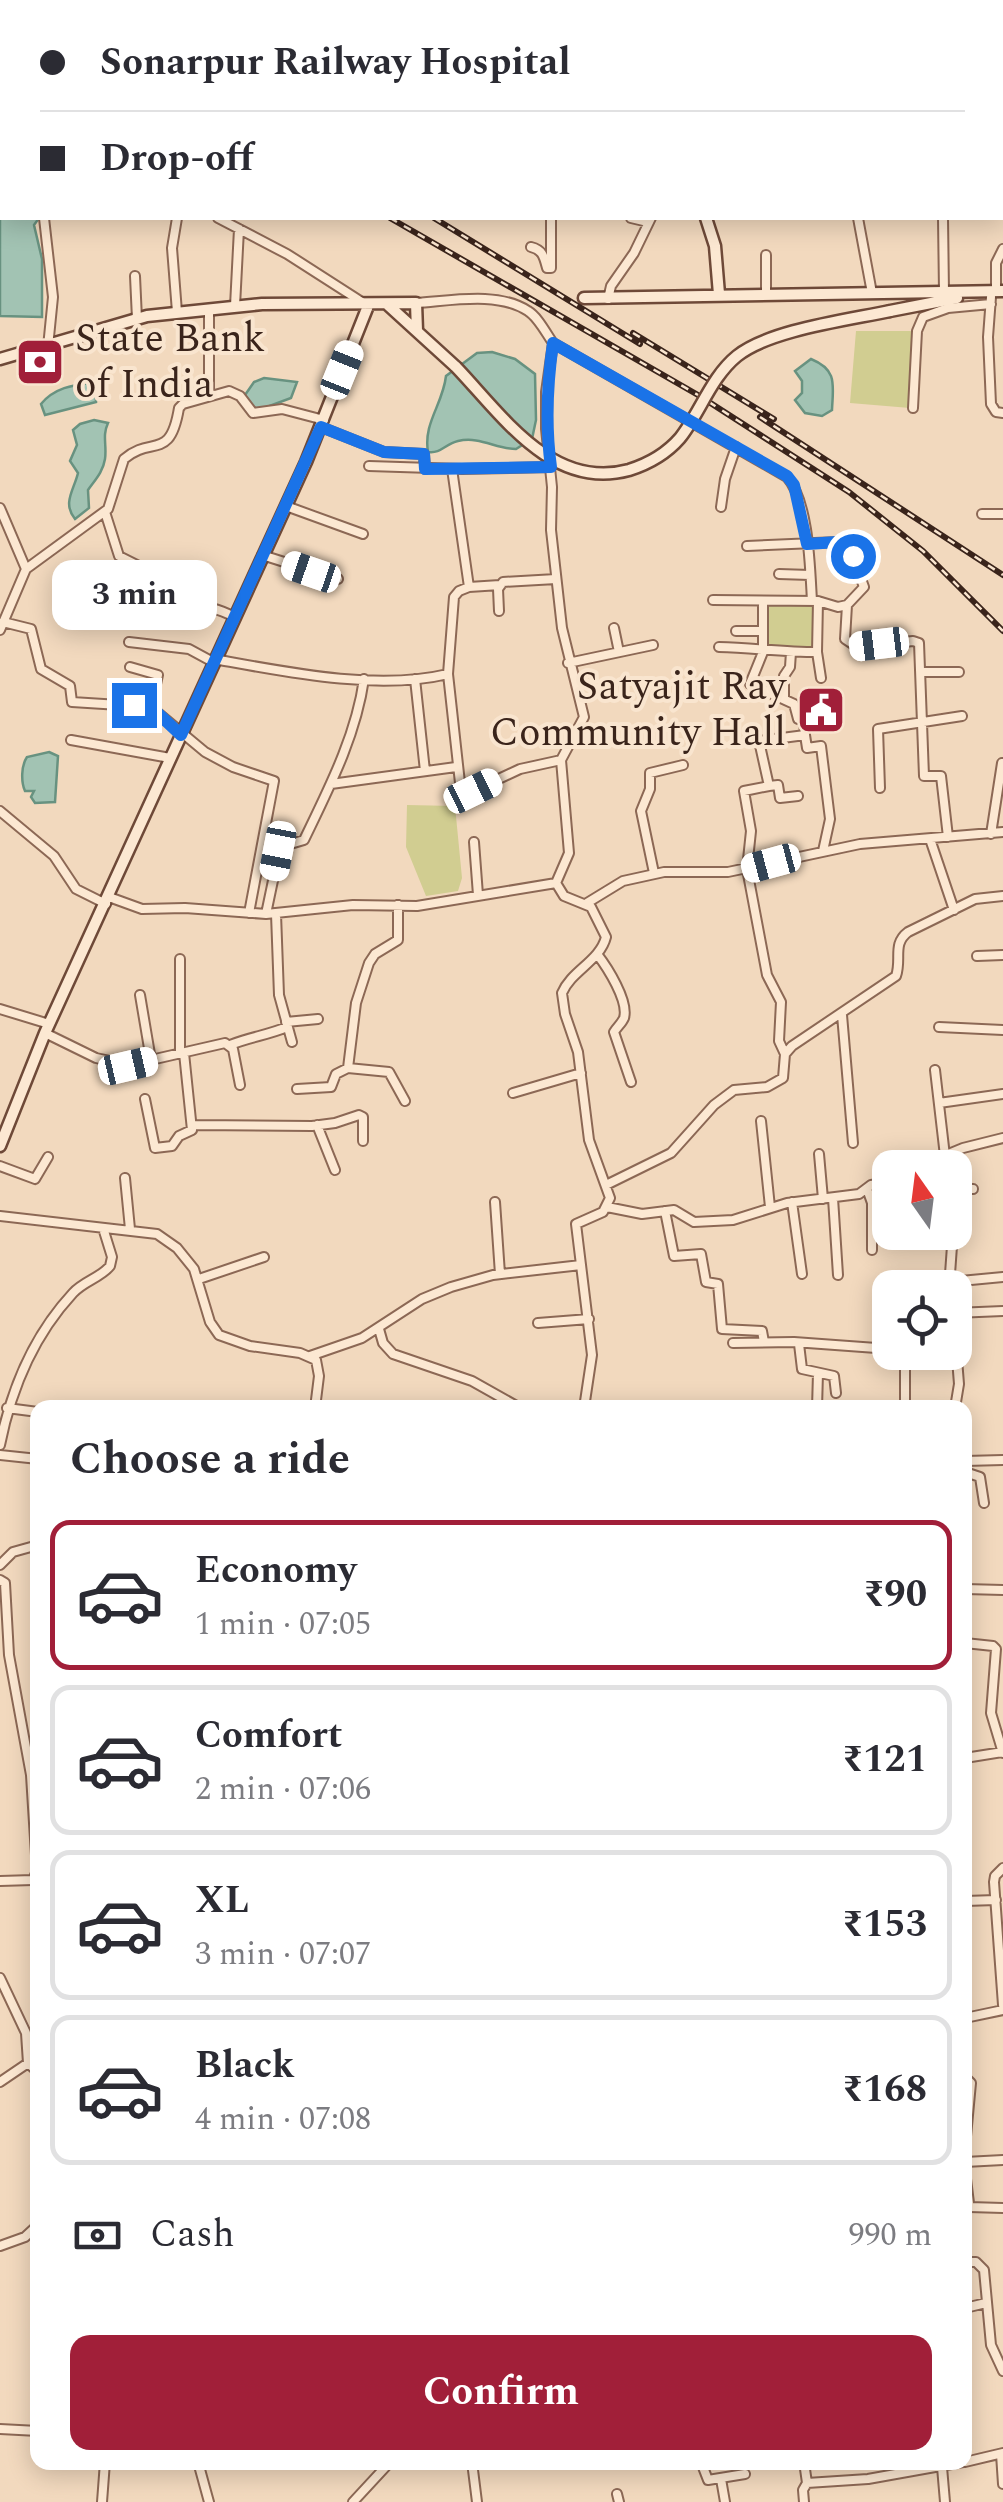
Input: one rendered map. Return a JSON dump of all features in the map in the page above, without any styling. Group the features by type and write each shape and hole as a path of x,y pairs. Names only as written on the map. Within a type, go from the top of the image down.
{"main road":[{"path":"707,220 715,246 719,294"},
{"path":"584,298 944,292 997,296"},
{"path":"388,305 456,366 546,457 574,470 616,473 652,461 673,445 721,374 749,348 777,337 950,298 997,296"},
{"path":"0,360 137,319 262,304 416,303 416,331"},
{"path":"0,1146 47,1029 286,506 368,306"}],"street":[{"path":"44,220 53,298 48,346"},
{"path":"176,220 172,248 177,312"},
{"path":"222,220 368,306"},
{"path":"531,246 538,248 546,268 551,268 551,220"},
{"path":"608,298 611,286 634,253 650,220"},
{"path":"858,220 872,293"},
{"path":"944,220 944,292"},
{"path":"235,306 239,229"},
{"path":"1003,249 996,264 991,404 996,412 1003,413"},
{"path":"766,255 766,296"},
{"path":"135,276 137,319"},
{"path":"913,408 918,331 923,317 997,296"},
{"path":"416,303 480,300 531,312 553,343 776,469 794,485 815,601 821,678"},
{"path":"209,309 209,394"},
{"path":"553,343 546,392 551,530 568,664 584,716 561,760 569,853 556,882"},
{"path":"249,914 274,781 218,760 181,735 150,706 72,702 70,686 41,669 31,629 1,626 26,569 112,503 116,476 124,459 170,438 179,408 209,394 234,392 254,413 282,409 384,452 424,454 425,469"},
{"path":"721,507 725,479 736,448"},
{"path":"369,466 551,467"},
{"path":"452,469 469,587"},
{"path":"286,506 363,534"},
{"path":"0,508 26,569"},
{"path":"104,512 119,556 145,568 145,594 170,602 198,604 234,616"},
{"path":"982,514 1003,514"},
{"path":"713,600 815,601 828,606 847,604 864,587 853,556 838,542 746,546"},
{"path":"262,555 338,579"},
{"path":"779,574 810,575"},
{"path":"556,579 509,580 459,591 454,597 448,674 458,787 464,793 520,769 561,760"},
{"path":"500,584 500,611"},
{"path":"748,601 748,612"},
{"path":"740,690 750,684 763,652 763,601"},
{"path":"847,604 845,639 850,644 856,647 919,643 924,776 941,776 948,837"},
{"path":"614,628 620,652"},
{"path":"736,631 763,631"},
{"path":"129,642 189,649 214,661 285,672 415,680 448,674"},
{"path":"568,664 652,645"},
{"path":"720,647 817,652"},
{"path":"784,698 784,676 790,667 791,652"},
{"path":"130,666 158,674 150,706"},
{"path":"921,672 959,672"},
{"path":"264,840 282,844 304,840 360,709 364,679"},
{"path":"415,680 426,771"},
{"path":"750,684 794,704 798,719 804,720 806,748 821,746 830,818 824,850"},
{"path":"880,788 878,724 962,716"},
{"path":"769,786 760,742 805,735"},
{"path":"71,740 170,758"},
{"path":"749,756 762,754"},
{"path":"991,834 1002,763"},
{"path":"654,873 641,811 650,788 650,772 683,765"},
{"path":"331,784 456,767"},
{"path":"606,1185 671,1153 714,1105 734,1090 776,1084 783,1078 781,1002 767,974 747,869 750,831 744,791 778,784 780,798 798,796"},
{"path":"0,810 54,856 76,889 142,910 186,908 271,914 353,904 418,906 556,882"},
{"path":"587,904 623,881 654,873 747,869 860,844 1003,832"},
{"path":"930,839 954,910"},
{"path":"474,842 478,895"},
{"path":"282,844 271,914 278,983 292,1042"},
{"path":"556,882 564,896 587,904 600,919 606,936 597,954 575,974 562,993 581,1073 589,1140 610,1198 607,1207"},
{"path":"785,1054 896,976 900,938 984,897 1003,896"},
{"path":"348,1068 356,1004 371,959 398,940 398,905"},
{"path":"597,954 614,979 624,1010 623,1020 614,1032 632,1082"},
{"path":"977,956 1003,955"},
{"path":"144,1099 154,1148 172,1146 178,1136 192,1130 182,1053 180,959"},
{"path":"140,995 151,1060"},
{"path":"0,1009 112,1064 128,1066 230,1045 256,1034 269,1034 286,1024 318,1019"},
{"path":"842,1015 852,1143"},
{"path":"938,1027 1003,1030"},
{"path":"230,1045 240,1085"},
{"path":"298,1089 331,1087 336,1074 348,1068 389,1072 405,1101"},
{"path":"935,1070 943,1150"},
{"path":"513,1093 581,1073"},
{"path":"939,1102 1003,1094"},
{"path":"194,1125 317,1125 359,1114 363,1117 363,1141"},
{"path":"760,1122 770,1207"},
{"path":"317,1125 335,1170"},
{"path":"958,1150 1003,1138"},
{"path":"818,1154 838,1276"},
{"path":"0,1166 30,1180 38,1176 48,1156"},
{"path":"125,1178 130,1229"},
{"path":"585,1400 592,1355 576,1224 607,1207 642,1214 674,1210 690,1220 705,1222 733,1220 792,1202 858,1194 872,1184"},
{"path":"866,1189 872,1203"},
{"path":"495,1202 500,1274"},
{"path":"792,1202 802,1274"},
{"path":"665,1211 674,1256 701,1254 706,1282 718,1284 722,1329 762,1331 764,1342"},
{"path":"0,1216 157,1234 170,1240 199,1278 210,1322 219,1335 250,1346 310,1356 379,1330 422,1299 500,1274 581,1265"},
{"path":"0,1445 7,1408 44,1333 72,1293 110,1266 112,1258 103,1228"},
{"path":"199,1278 264,1257"},
{"path":"972,1282 1003,1277"},
{"path":"557,1309 558,1321"},
{"path":"972,1312 1003,1310"},
{"path":"538,1323 589,1319"},
{"path":"379,1330 383,1343 393,1354 472,1381 506,1400"},
{"path":"733,1342 872,1347"},
{"path":"799,1344 802,1370 834,1376 836,1393"},
{"path":"310,1356 319,1369 316,1400"},
{"path":"905,1370 906,1400"},
{"path":"956,1400 958,1370"},
{"path":"817,1400 818,1374"},
{"path":"7,1408 30,1411"},
{"path":"0,1456 30,1459"},
{"path":"972,1460 1003,1460"},
{"path":"972,1474 980,1477 984,1503"},
{"path":"0,1565 13,1552 30,1547"},
{"path":"0,1580 5,1583 9,1655 30,1768"},
{"path":"972,1589 1003,1590"},
{"path":"972,1644 996,1649 991,1712 1000,1727 1003,1752 972,1757"},
{"path":"972,2016 1003,2008 995,1876 1003,1868"},
{"path":"0,1881 30,1880"},
{"path":"972,1901 998,1903"},
{"path":"0,1978 26,2033 28,2063 0,2082"},
{"path":"972,2162 1003,2160"},
{"path":"972,2208 1003,2208"},
{"path":"0,2246 30,2232"},
{"path":"972,2263 982,2265 992,2345 1003,2372"},
{"path":"972,2306 986,2303"},
{"path":"0,2429 30,2431"},
{"path":"972,2460 1002,2454 1003,2484"},
{"path":"102,2502 104,2470"},
{"path":"200,2470 210,2502"},
{"path":"352,2502 382,2470"},
{"path":"473,2470 477,2502"},
{"path":"704,2470 708,2480 746,2474"},
{"path":"804,2502 805,2470"},
{"path":"807,2483 868,2479 907,2470"},
{"path":"942,2470 945,2502"},
{"path":"721,2479 725,2502"}],"shaded area":[{"path":"0,220 38,220 34,225 42,259 42,317 0,316"},
{"path":"856,331 915,331 910,408 850,403"},
{"path":"492,352 515,359 535,374 536,420 532,439 516,449 466,440 428,452 428,432 446,376 477,353"},
{"path":"811,359 826,368 832,379 832,410 822,416 805,413 795,400 802,393 802,381 795,371"},
{"path":"264,378 297,382 291,398 256,411 245,395 254,382"},
{"path":"95,382 96,402 45,415 41,404 52,394"},
{"path":"94,420 108,423 105,459 88,490 89,508 75,519 69,507 78,473 70,461 77,445 73,430"},
{"path":"766,603 816,604 815,650 765,650"},
{"path":"49,752 58,756 55,802 35,803 31,797 34,791 25,791 24,765 27,757"},
{"path":"407,805 455,806 462,878 458,891 426,896 406,847"}],"railway":[{"path":"393,220 698,395 849,492 923,551 1003,631"},
{"path":"437,220 640,344"},
{"path":"633,333 774,419"},
{"path":"760,417 1003,575"}],"place":[{"name":"State Bank of India","path":"40,362"},
{"name":"Satyajit Ray Community Hall","path":"821,710"}],"route":[{"path":"134,705 150,706 181,735 321,427 384,452 424,454 425,469 551,467 546,392 553,343 787,476 798,498 807,544 838,542 853,556"}]}
